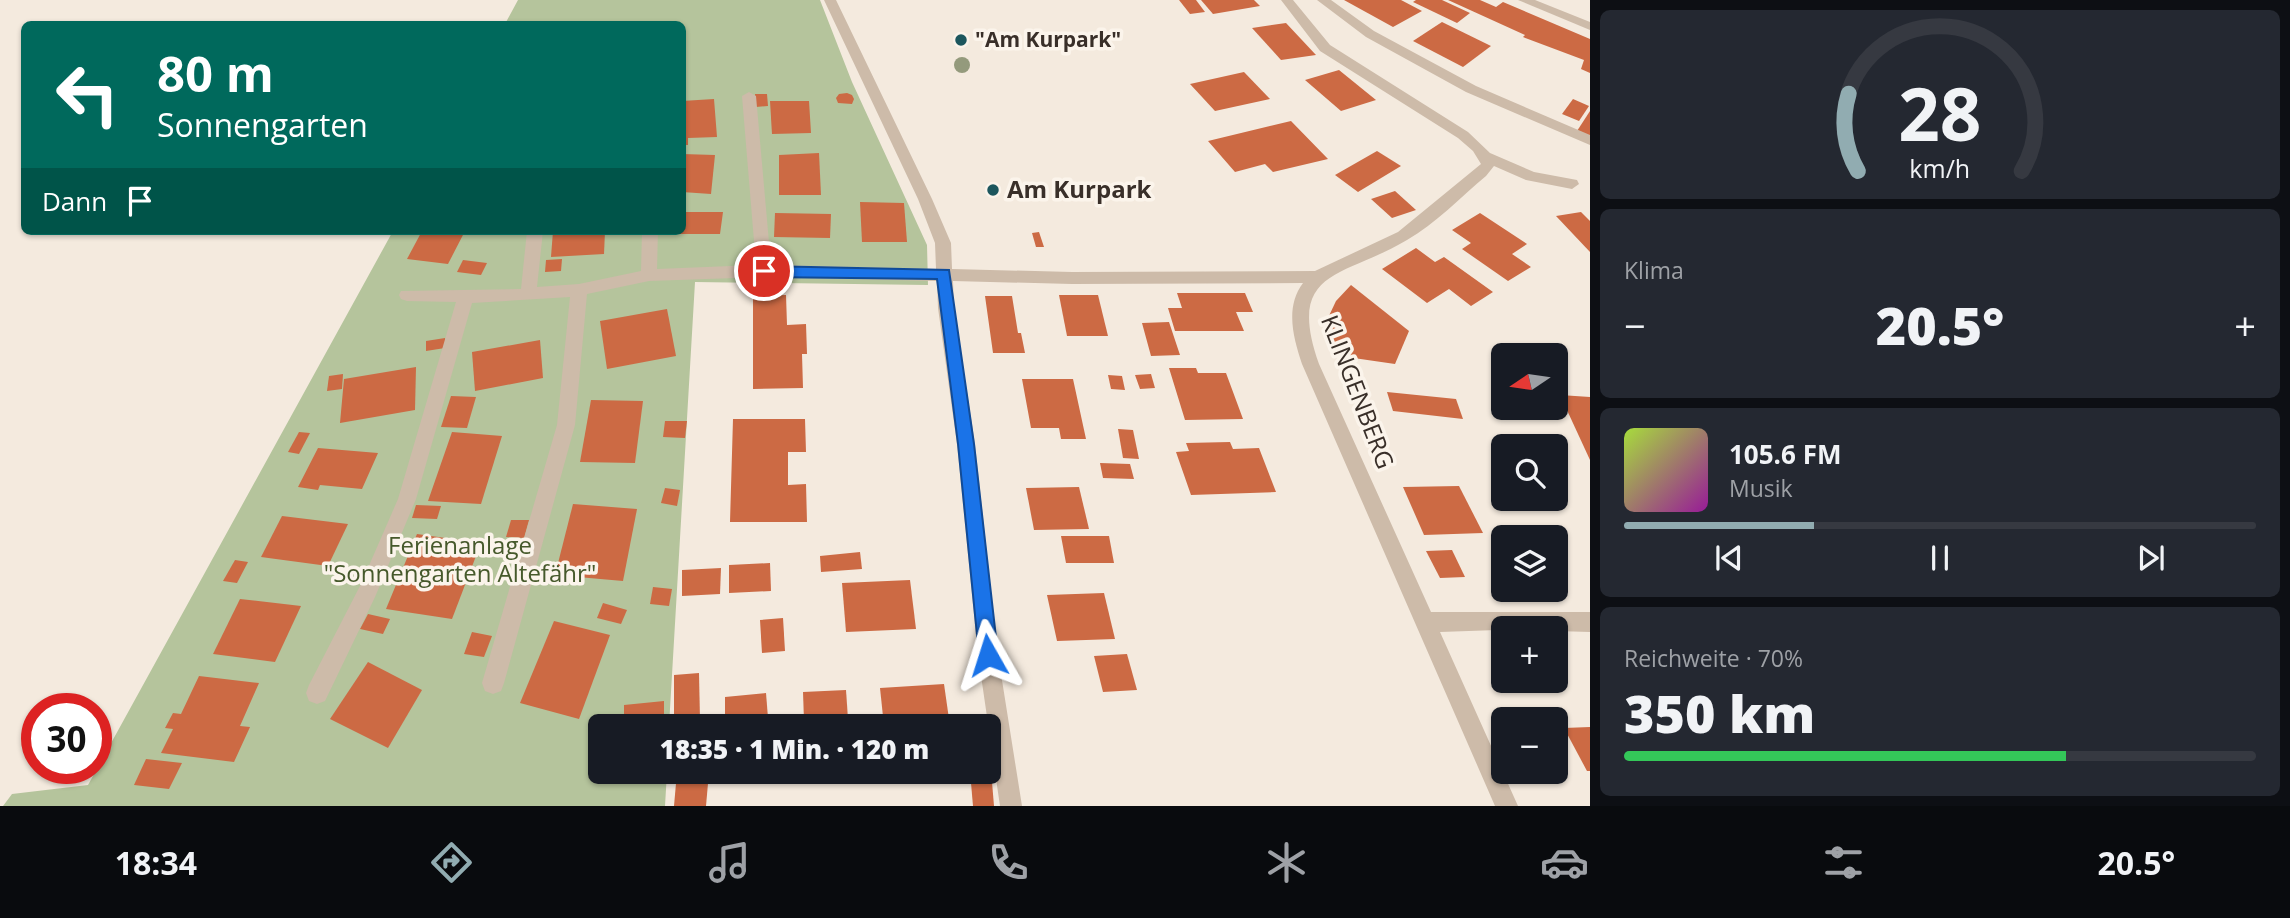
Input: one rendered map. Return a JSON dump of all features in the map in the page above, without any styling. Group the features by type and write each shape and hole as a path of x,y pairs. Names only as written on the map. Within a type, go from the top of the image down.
{"street":[{"path":"830,0 943,243 944,274 966,444 988,655 1011,806"},
{"path":"407,295 465,298 528,294 579,290 649,275 764,271 1072,278 1317,277 1403,236 1482,173 1488,164 1478,147 1463,135 1325,48 1287,0"},
{"path":"1323,0 1370,34 1471,89 1590,139"},
{"path":"1524,0 1590,26"},
{"path":"749,96 764,271"},
{"path":"1486,157 1531,176 1572,184"},
{"path":"528,294 535,235"},
{"path":"649,275 650,235"},
{"name":"KLINGENBERG","path":"1317,277 1306,287 1298,311 1307,350 1507,806"},
{"path":"493,683 566,425 579,290"},
{"path":"317,694 368,590 407,499 465,298"},
{"path":"1425,622 1590,622"}],"green space":[{"name":"Ferienanlage \"Sonnengarten Altefähr\"","path":"518,0 820,0 852,82 927,245 928,285 695,282 670,714 588,714 588,784 666,784 665,806 3,806 12,794 89,784 112,784 112,741 391,235 686,235 686,21 507,21"}],"building":[{"path":"1179,0 1196,0 1205,12 1190,14"},
{"path":"1201,0 1254,0 1260,6 1213,14"},
{"path":"1344,0 1401,0 1422,11 1393,27"},
{"path":"1442,0 1470,13 1457,23 1413,2"},
{"path":"1448,0 1480,0 1496,7 1503,2 1590,39 1590,73 1581,69 1584,60 1523,37 1525,35"},
{"path":"1442,22 1491,46 1463,67 1413,41"},
{"path":"1286,23 1316,55 1281,60 1252,28"},
{"path":"1339,70 1376,100 1341,111 1305,80"},
{"path":"1244,72 1270,99 1215,111 1190,84"},
{"path":"847,93 854,99 852,104 838,103 836,98 839,94"},
{"path":"755,94 767,94 768,106 756,107"},
{"path":"714,99 717,137 688,138 686,145 686,101"},
{"path":"1573,99 1589,106 1579,121 1562,114"},
{"path":"770,101 809,101 811,133 772,134"},
{"path":"1590,111 1590,136 1577,131"},
{"path":"1291,121 1328,159 1273,172 1265,164 1235,172 1208,141"},
{"path":"1377,151 1401,166 1358,192 1335,175"},
{"path":"819,153 821,195 779,195 779,155"},
{"path":"686,154 715,155 711,194 686,192"},
{"path":"1395,191 1416,210 1392,218 1371,199"},
{"path":"860,202 904,203 907,242 862,242"},
{"path":"686,212 723,212 720,234 686,234"},
{"path":"1581,212 1590,221 1590,252 1556,216"},
{"path":"775,213 831,214 830,238 774,237"},
{"path":"1480,213 1527,244 1512,254 1531,267 1508,281 1462,249 1471,243 1452,230"},
{"path":"1039,232 1044,247 1036,247 1032,233"},
{"path":"420,235 463,235 448,264 407,259"},
{"path":"553,235 605,235 604,254 551,257"},
{"path":"1416,248 1435,262 1444,257 1493,292 1471,306 1449,289 1427,303 1382,269"},
{"path":"562,259 561,271 545,272 546,260"},
{"path":"463,260 487,263 481,275 457,272"},
{"path":"1351,285 1409,331 1395,364 1333,355 1325,338 1327,320 1336,301"},
{"path":"1177,293 1245,293 1253,312 1236,312 1244,331 1175,331 1168,308 1182,308"},
{"path":"786,295 787,325 806,324 807,354 802,354 803,388 753,389 753,296"},
{"path":"1059,295 1098,295 1108,336 1067,336"},
{"path":"985,296 1012,296 1018,333 1021,333 1025,353 993,353"},
{"path":"667,309 676,356 607,369 600,321"},
{"path":"1169,322 1180,355 1151,356 1142,323"},
{"path":"445,338 445,348 426,351 426,341"},
{"path":"540,340 543,378 475,391 472,352"},
{"path":"416,367 415,410 340,423 344,379"},
{"path":"1169,368 1196,368 1198,373 1226,373 1243,419 1185,420"},
{"path":"343,374 342,389 327,391 329,376"},
{"path":"1151,374 1155,388 1140,389 1135,375"},
{"path":"1108,375 1122,376 1125,390 1111,389"},
{"path":"1022,379 1073,379 1086,439 1061,439 1059,428 1031,428"},
{"path":"1387,392 1456,399 1463,419 1393,411"},
{"path":"451,396 476,397 467,428 441,427"},
{"path":"1568,396 1590,397 1590,460 1568,412"},
{"path":"591,400 643,401 635,463 580,462"},
{"path":"733,419 805,419 806,452 788,452 788,485 806,484 807,522 730,522"},
{"path":"665,421 687,421 685,438 663,437"},
{"path":"1118,429 1133,430 1139,459 1123,458"},
{"path":"299,432 310,433 299,454 288,452"},
{"path":"452,432 502,436 481,504 428,501"},
{"path":"1230,442 1233,449 1259,448 1276,492 1191,495 1176,452 1189,451 1186,443"},
{"path":"318,448 378,453 362,489 320,485 318,490 298,487"},
{"path":"1100,463 1130,464 1134,479 1103,478"},
{"path":"1459,486 1483,533 1424,535 1403,487"},
{"path":"1079,487 1089,529 1034,530 1026,488"},
{"path":"665,488 680,490 677,506 661,503"},
{"path":"573,504 637,509 623,581 555,575"},
{"path":"416,505 441,506 437,519 412,518"},
{"path":"282,516 348,524 328,566 261,557"},
{"path":"511,520 529,520 524,538 506,537"},
{"path":"417,534 481,543 452,619 386,609"},
{"path":"1061,536 1109,536 1114,563 1066,563"},
{"path":"1452,550 1465,577 1440,578 1426,551"},
{"path":"860,552 862,569 821,572 820,556"},
{"path":"235,560 248,562 237,583 223,581"},
{"path":"770,563 771,591 729,593 729,565"},
{"path":"721,568 720,594 682,596 682,570"},
{"path":"910,580 916,629 846,632 842,583"},
{"path":"653,587 672,589 669,606 650,604"},
{"path":"1104,593 1115,639 1057,641 1047,595"},
{"path":"240,599 301,606 275,662 213,654"},
{"path":"603,603 627,610 621,624 597,618"},
{"path":"368,614 390,619 383,634 360,629"},
{"path":"783,618 785,651 762,653 760,620"},
{"path":"554,621 610,635 579,719 520,703"},
{"path":"472,632 492,636 484,657 464,654"},
{"path":"1127,654 1137,690 1103,692 1094,656"},
{"path":"368,662 422,690 388,748 330,719"},
{"path":"699,673 700,714 674,714 674,675"},
{"path":"199,676 259,683 240,726 250,727 234,762 161,753 173,729 165,728 173,713 181,714"},
{"path":"944,684 948,714 883,714 880,688"},
{"path":"846,690 848,714 804,714 803,692"},
{"path":"766,693 768,714 725,714 725,697"},
{"path":"664,701 664,714 624,714 624,705"},
{"path":"1590,727 1590,771 1587,771 1568,735 1568,728"},
{"path":"146,759 182,763 169,789 134,785"},
{"path":"676,784 708,784 706,806 674,806"},
{"path":"971,784 992,784 994,806 973,806"}],"place":[{"name":"\"Am Kurpark\"","path":"961,40"},
{"name":"Am Kurpark","path":"993,190"}],"route":[{"path":"764,271 944,274 966,444 988,655"}]}
